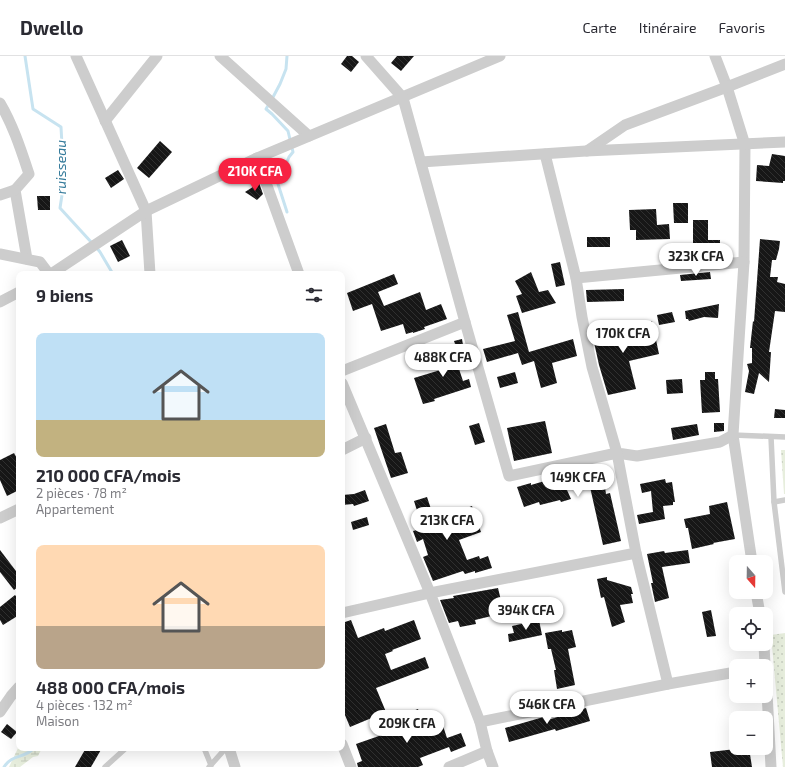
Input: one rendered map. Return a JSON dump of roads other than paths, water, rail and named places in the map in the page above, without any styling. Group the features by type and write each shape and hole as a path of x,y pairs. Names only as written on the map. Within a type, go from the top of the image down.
{"street":[{"path":"76,56 146,211 150,271"},
{"path":"105,121 157,56"},
{"path":"220,56 309,136"},
{"path":"366,56 403,98 509,476 617,453 637,456 720,442 733,435"},
{"path":"55,271 146,211 258,158 500,56"},
{"path":"715,56 728,87 745,144 744,262 733,435 751,555"},
{"path":"586,151 625,125 785,64"},
{"path":"0,103 6,112 29,174 15,190 0,195"},
{"path":"421,162 586,151 785,142"},
{"path":"545,154 576,278 592,367 617,453 636,553 668,684"},
{"path":"258,158 298,271"},
{"path":"15,190 27,259"},
{"path":"0,254 40,262 48,271"},
{"path":"576,278 744,262"},
{"path":"0,302 16,294"},
{"path":"345,370 465,322"},
{"path":"345,390 430,594 480,722 487,751 493,767"},
{"path":"345,448 366,438"},
{"path":"0,518 16,510"},
{"path":"345,612 636,553"},
{"path":"480,722 729,673"},
{"path":"0,712 16,691"},
{"path":"768,703 771,767"},
{"path":"229,751 235,767"},
{"path":"345,751 351,767"},
{"path":"449,767 487,751"}],"lane":[{"path":"733,435 785,437"},
{"path":"772,437 774,502 785,592"},
{"path":"774,502 785,500"},
{"path":"105,767 123,751"},
{"path":"205,751 210,766 225,751"}],"waterway":[{"name":"ruisseau","path":"25,56 33,109 61,127 64,182 60,208 92,243"},
{"name":"ruisseau","path":"272,99 286,69 287,56"},
{"name":"ruisseau","path":"269,104 266,109 288,131 293,152 289,157 278,184 287,212"},
{"name":"ruisseau","path":"96,247 111,271"},
{"name":"ruisseau","path":"4,767 11,760 31,751"}]}
